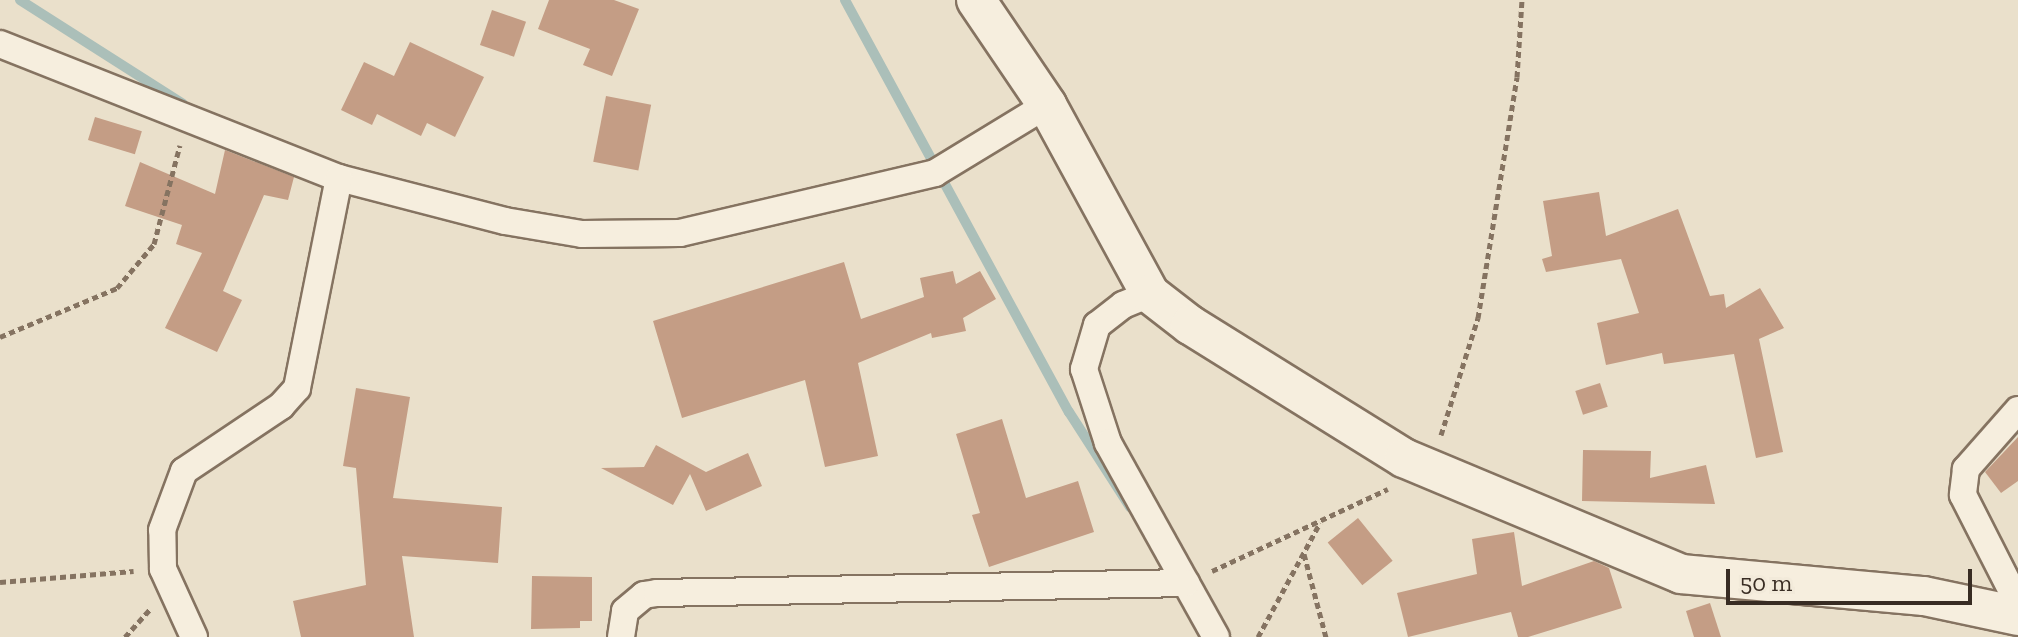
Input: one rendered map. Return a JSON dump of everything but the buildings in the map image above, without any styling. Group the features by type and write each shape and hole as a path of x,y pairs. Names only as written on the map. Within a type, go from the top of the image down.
{"street":[{"path":"976,0 1047,105 1150,294 1190,325 1428,470 1681,574 1924,596 2018,616"},
{"path":"0,44 339,178 505,221 582,234 680,233 935,173 1047,105"},
{"path":"194,637 163,569 162,530 184,471 281,406 297,388 339,178"},
{"path":"1150,294 1123,305 1097,325 1084,369 1108,443 1216,637"},
{"path":"2018,410 1966,469 1963,495 2018,603"},
{"path":"621,637 625,611 644,595 657,593 1186,583"}],"path":[{"path":"1186,583 1428,470 1478,318 1517,77 1522,0"},
{"path":"0,337 117,288 154,244 187,120"},
{"path":"1258,637 1321,522"},
{"path":"1304,553 1326,637"},
{"path":"0,582 163,569"}],"waterway":[{"path":"20,0 183,104"},
{"path":"845,0 1069,412 1130,507"}]}
